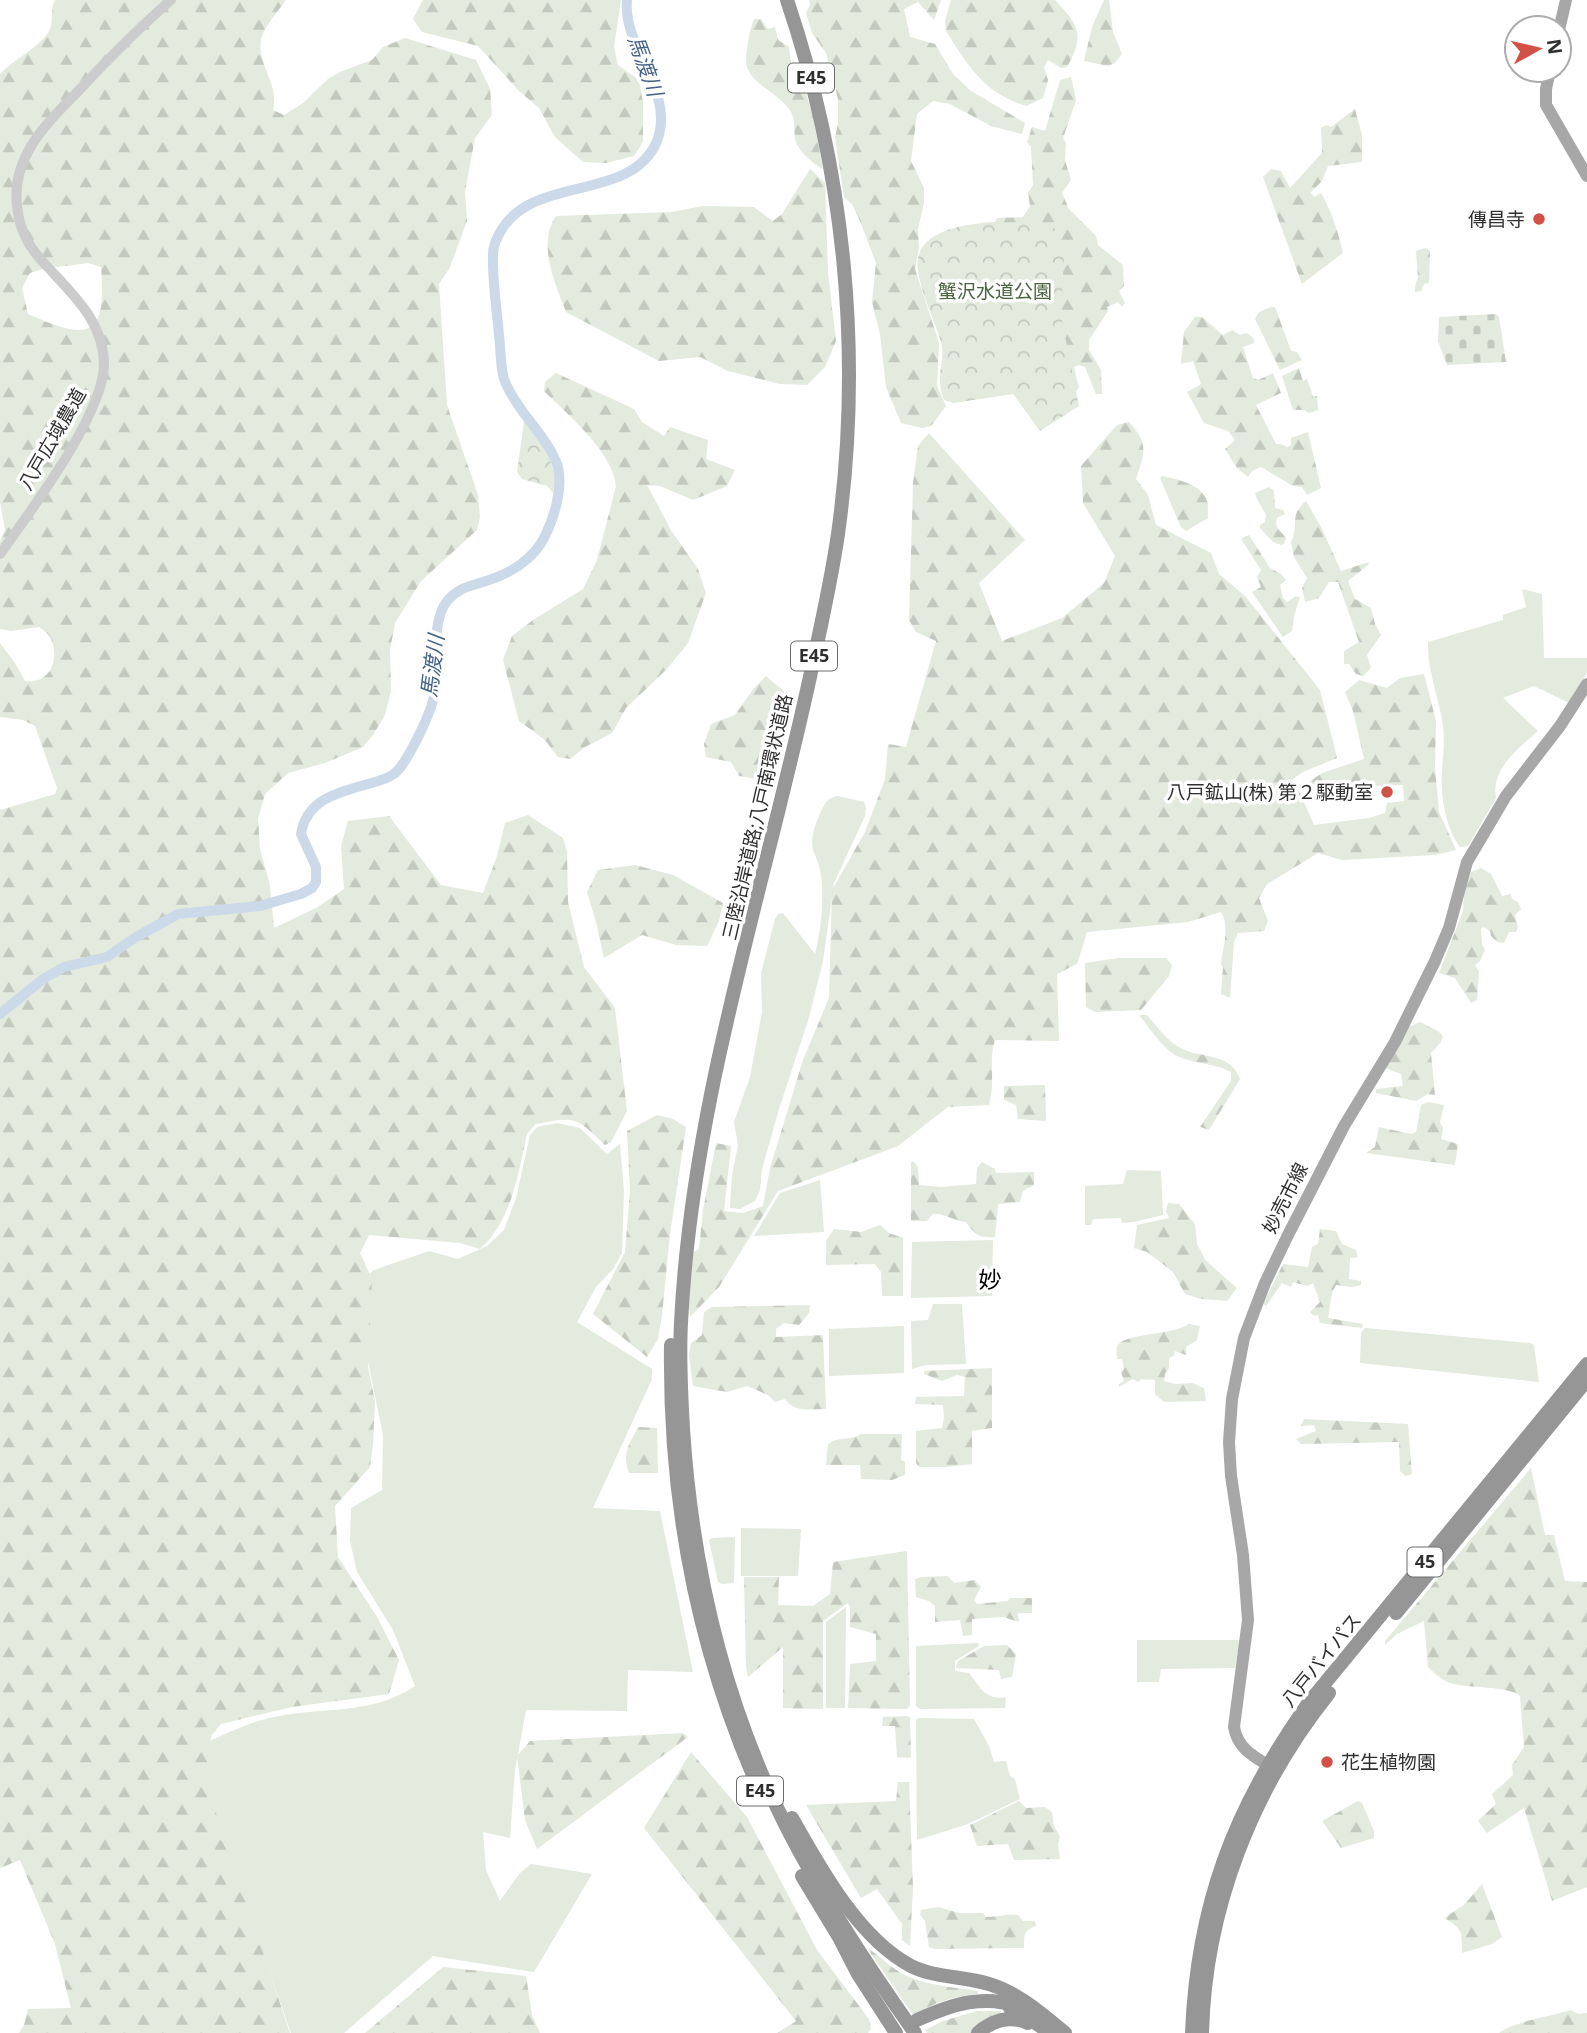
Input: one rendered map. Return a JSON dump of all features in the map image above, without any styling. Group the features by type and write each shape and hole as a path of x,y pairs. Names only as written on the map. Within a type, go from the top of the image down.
{"highway":[{"name":"三陸沿岸道路;八戸南環状道路","path":"787,0 807,64 829,157 835,200 846,291 849,348 847,438 838,536 797,740 689,1180 671,1319 671,1418 681,1526 711,1660 735,1732 792,1858 841,1941 908,2028"},
{"name":"三陸沿岸道路;八戸南環状道路","path":"708,1103 686,1242 680,1328 681,1396 696,1551 717,1642 739,1714 765,1780 810,1872 908,2028"},
{"name":"八戸バイパス","path":"1192,2033 1195,1986 1210,1905 1233,1833 1307,1705 1587,1364"},
{"name":"八戸バイパス","path":"1202,2033 1207,1972 1221,1904 1242,1840 1272,1767 1324,1699 1587,1380"},
{"path":"739,1714 793,1820 831,1882 875,1939 893,1955 913,1967 933,1974 990,1984 1008,1992 1064,2033"},
{"path":"908,2028 958,2003 992,2000 1022,2007 1064,2033"},
{"path":"908,2028 958,2009 990,2005 1020,2012 1049,2033"},
{"path":"978,2033 988,2025 1009,2019 1020,2020 1049,2033"}],"main road":[{"path":"1547,84 1546,105 1587,176"},
{"name":"妙売市線","path":"1272,1767 1241,1748 1234,1727 1248,1620 1244,1555 1231,1476 1229,1442 1232,1399 1244,1338 1260,1295 1287,1237 1344,1126 1395,1042 1436,961 1466,862 1506,796 1560,726 1587,684"}],"street":[{"name":"八戸広域農道","path":"0,554 37,502 80,431 99,394 103,373 100,340 89,315 38,257 22,230 16,199 19,170 29,146 48,123 133,33 171,0"}],"green space":[{"path":"55,0 286,0 266,27 261,41 263,61 273,90 273,110 284,115 303,103 328,79 372,60 383,47 405,38 476,60 490,89 492,115 475,138 465,192 467,221 450,267 439,284 447,405 478,495 480,517 477,530 421,581 395,623 390,650 391,691 385,715 373,735 363,747 325,763 288,773 265,794 258,819 260,849 270,885 274,928 316,908 344,889 341,846 348,821 389,816 441,885 483,893 497,856 505,823 528,815 563,838 567,852 568,902 584,967 615,1008 627,1111 611,1142 605,1145 588,1129 574,1121 559,1120 536,1124 527,1134 507,1210 491,1237 480,1249 460,1243 369,1235 360,1253 372,1279 368,1367 375,1401 373,1444 370,1467 335,1506 338,1557 377,1617 399,1660 389,1694 292,1707 221,1724 211,1736 205,1780 290,2033 19,2033 28,2009 71,2008 55,1944 20,1860 0,1868 0,810 55,794 57,788 35,726 23,720 0,717 0,643 25,681 34,681 47,675 54,655 50,637 39,627 11,631 0,629 0,541 5,530 0,502 0,74 48,33","holes":["88,263 101,267 101,309 97,321 90,328 66,328 28,314 22,288 30,273"]},
{"path":"423,0 621,0 614,47 618,65 639,80 643,102 643,142 634,156 606,163 583,162 555,137 539,108 519,91 478,46 422,32 413,19"},
{"path":"809,0 941,0 934,20 918,2 904,9 910,37 935,44 953,74 971,91 1025,123 1022,134 991,126 950,104 933,101 917,114 911,161 924,188 924,203 918,229 919,248 915,269 939,343 937,386 946,406 931,426 922,428 901,423 886,387 880,334 872,302 876,263 852,204 844,197 835,138 838,99 826,53 812,33 806,13"},
{"path":"951,0 1055,0 1074,24 1077,31 1076,47 1067,67 1061,68 1048,60 1044,67 1048,80 1043,98 1026,106 999,94 979,77 946,31 945,21"},
{"path":"1104,0 1109,0 1113,32 1122,54 1115,63 1108,66 1084,61 1092,27"},
{"path":"754,19 761,19 768,29 775,27 778,40 789,47 791,62 798,66 814,120 823,169 798,146 793,117 788,107 755,79 747,67 748,43"},
{"path":"1071,77 1076,100 1063,138 1066,143 1065,160 1071,180 1062,193 1069,209 1096,236 1098,245 1123,265 1124,286 1119,291 1125,303 1122,307 1118,302 1107,307 1108,311 1089,340 1089,350 1101,370 1102,394 1096,394 1085,367 1079,365 1074,367 1079,388 1072,394 990,230 997,218 1023,217 1030,206 1028,193 1033,185 1031,147 1027,142 1032,127 1045,131 1060,80"},
{"path":"1355,109 1362,135 1362,162 1328,166 1322,181 1310,193 1315,197 1321,193 1334,222 1343,253 1302,284 1263,177 1271,169 1281,171 1290,188 1322,153 1321,128 1326,125 1331,127"},
{"path":"810,169 825,183 828,273 836,341 825,367 807,385 780,384 728,371 700,357 659,361 566,312 553,276 548,251 548,239 556,216 671,212 703,206 754,207 773,221 782,214"},
{"name":"蟹沢水道公園","path":"993,222 1043,224 1058,230 1064,254 1061,316 1079,406 1040,431 1013,394 954,403 944,400 941,391 941,342 922,288 918,257 923,246 943,232"},
{"path":"1426,248 1430,251 1429,283 1424,284 1421,291 1415,292 1418,278 1416,251"},
{"path":"1275,307 1291,351 1297,352 1302,360 1280,370 1255,319 1259,312"},
{"path":"1496,314 1499,317 1506,362 1447,365 1438,341 1439,317"},
{"path":"1195,317 1202,317 1223,335 1232,330 1240,335 1247,333 1254,339 1254,343 1243,347 1253,378 1258,380 1273,373 1281,393 1256,405 1276,444 1287,447 1291,445 1291,438 1308,432 1321,488 1307,495 1302,487 1293,486 1261,467 1252,471 1248,477 1237,468 1225,449 1235,440 1228,431 1204,423 1187,392 1201,384 1193,361 1181,364 1184,332"},
{"path":"1299,368 1303,381 1307,379 1313,397 1317,396 1318,410 1309,413 1293,410 1282,376"},
{"path":"556,373 634,409 642,422 664,436 670,427 708,440 706,459 735,470 727,486 693,500 660,486 647,485 672,532 698,569 706,593 688,643 667,669 626,708 612,733 585,747 570,759 558,757 545,740 519,721 503,660 512,636 583,589 597,560 616,486 607,460 598,447 544,391 545,382"},
{"path":"524,422 527,422 552,465 555,484 553,493 547,486 522,479 517,472"},
{"path":"1129,422 1140,436 1143,449 1136,479 1148,495 1156,525 1211,553 1219,574 1245,596 1320,690 1337,758 1303,772 1287,783 1300,793 1314,825 1369,818 1385,813 1387,803 1404,801 1403,785 1311,788 1309,782 1322,773 1364,759 1353,711 1345,692 1359,680 1387,688 1400,678 1424,674 1436,721 1435,769 1439,812 1456,850 1435,855 1342,860 1318,853 1267,884 1259,898 1268,921 1264,931 1238,933 1234,942 1230,998 1221,994 1225,924 1221,912 1188,922 1087,932 1077,964 1057,974 1059,1041 995,1040 989,1105 948,1107 898,1146 778,1191 719,1287 690,1317 688,1296 692,1253 699,1249 703,1210 716,1143 731,1146 724,1211 743,1213 763,1206 770,1168 803,1060 829,998 832,890 865,832 885,779 888,744 906,747 936,641 916,632 909,620 913,483 918,446 929,433 1025,540 979,583 1002,641 1062,618 1104,583 1115,556 1083,503 1081,466 1117,425"},
{"path":"1162,476 1188,483 1200,490 1208,503 1208,518 1186,531 1181,527 1160,478"},
{"path":"1269,487 1274,491 1275,508 1283,510 1285,514 1277,518 1276,522 1286,538 1281,545 1273,542 1260,528 1266,515 1255,493"},
{"path":"1306,501 1341,571 1369,562 1348,581 1355,599 1371,608 1381,635 1367,655 1371,668 1363,676 1356,674 1349,664 1344,664 1344,651 1359,642 1338,582 1329,582 1319,598 1305,602 1302,588 1307,578 1294,557 1291,542 1297,511"},
{"path":"1249,535 1270,568 1286,580 1280,585 1283,598 1287,602 1296,596 1300,597 1292,631 1283,637 1252,592 1261,587 1257,577 1261,570 1241,539"},
{"path":"1522,589 1542,594 1544,658 1587,658 1587,673 1569,703 1534,686 1503,698 1538,731 1502,768 1496,787 1496,798 1468,846 1460,847 1447,820 1443,799 1444,732 1429,663 1428,642 1503,620 1503,615 1526,607"},
{"path":"766,676 786,693 791,704 781,760 762,780 739,776 731,762 706,757 704,744 711,724 735,715"},
{"path":"838,796 864,802 865,816 834,883 823,961 808,1021 762,1169 760,1190 755,1201 740,1209 730,1208 732,1175 738,1145 734,1122 750,1077 762,1012 761,973 775,919 778,914 783,913 815,954 822,892 821,872 812,837 825,805 831,798"},
{"path":"635,865 673,875 723,903 719,921 707,946 676,945 642,935 604,958 587,892 598,870"},
{"path":"1481,868 1491,874 1502,896 1511,894 1521,909 1515,915 1518,927 1516,932 1509,932 1504,943 1497,942 1490,931 1483,927 1481,929 1485,950 1475,965 1479,971 1477,1000 1471,1003 1455,978 1439,973 1463,911 1464,891 1471,872"},
{"path":"1118,958 1166,958 1172,965 1169,976 1141,1010 1095,1012 1086,1007 1085,963"},
{"path":"1139,1015 1147,1015 1166,1037 1179,1047 1222,1060 1235,1070 1240,1079 1209,1130 1200,1127 1231,1081 1231,1072 1172,1053"},
{"path":"1420,1022 1443,1036 1431,1053 1435,1095 1428,1094 1416,1101 1376,1093 1376,1089 1403,1086 1401,1074 1385,1068 1408,1027"},
{"path":"1045,1085 1046,1121 1018,1119 1016,1105 1004,1100 1004,1086"},
{"path":"1428,1102 1444,1105 1440,1122 1443,1128 1441,1139 1458,1144 1455,1165 1366,1153 1375,1147 1379,1127 1411,1134 1416,1132 1421,1105"},
{"path":"657,1115 673,1119 686,1127 658,1339 647,1357 593,1314 625,1252 630,1190 627,1131"},
{"path":"558,1123 580,1128 607,1154 620,1144 624,1191 622,1253 613,1269 596,1287 577,1322 652,1369 652,1379 593,1508 660,1511 693,1672 628,1670 627,1711 526,1710 515,1770 510,1838 483,1832 486,1870 500,1901 520,1873 531,1864 592,1874 534,1972 433,1956 344,2033 291,2033 195,1762 199,1746 265,1719 364,1706 381,1702 415,1686 393,1630 357,1572 350,1541 351,1508 382,1490 383,1435 365,1347 361,1280 374,1270 429,1251 458,1259 487,1246 504,1230 516,1198 530,1135 537,1127"},
{"path":"911,1162 918,1167 919,1185 941,1187 976,1184 977,1168 982,1162 995,1169 996,1173 1034,1172 1034,1185 1023,1191 1020,1202 998,1204 995,1237 985,1237 975,1233 966,1222 942,1215 933,1214 927,1221 911,1221"},
{"path":"1127,1170 1161,1171 1163,1215 1122,1223 1121,1218 1093,1219 1091,1225 1085,1225 1085,1186 1123,1184"},
{"path":"820,1180 824,1232 754,1236 780,1193"},
{"path":"1168,1203 1179,1204 1195,1224 1197,1244 1206,1261 1237,1288 1227,1301 1202,1299 1185,1294 1173,1272 1147,1252 1134,1248 1137,1225 1169,1218 1166,1212"},
{"path":"880,1225 889,1233 903,1238 903,1296 882,1296 881,1272 875,1264 826,1265 826,1241 834,1229 861,1232"},
{"path":"1320,1229 1336,1231 1342,1244 1356,1250 1358,1257 1350,1258 1349,1279 1361,1281 1361,1285 1352,1287 1336,1285 1328,1318 1363,1324 1362,1328 1320,1323 1318,1315 1314,1316 1310,1312 1320,1302 1313,1283 1307,1286 1293,1282 1291,1287 1282,1283 1266,1306 1263,1304 1283,1264 1308,1267 1312,1247 1318,1244"},
{"path":"993,1240 992,1296 911,1298 912,1242"},
{"path":"933,1304 962,1304 966,1364 926,1365 912,1369 911,1321 928,1320"},
{"path":"810,1305 809,1313 799,1325 784,1323 776,1329 776,1337 823,1335 826,1409 798,1408 785,1399 775,1402 768,1395 747,1386 727,1392 693,1386 689,1355 691,1343 702,1335 704,1312 712,1307"},
{"path":"1189,1324 1200,1326 1197,1340 1186,1347 1186,1355 1175,1351 1174,1356 1169,1358 1169,1368 1164,1381 1175,1384 1192,1383 1204,1388 1206,1401 1164,1402 1155,1394 1155,1380 1141,1379 1138,1382 1133,1379 1119,1387 1124,1381 1121,1372 1124,1369 1122,1359 1117,1359 1117,1347 1121,1342"},
{"path":"904,1326 904,1373 829,1376 829,1329"},
{"path":"1365,1328 1530,1343 1534,1345 1539,1382 1360,1363 1361,1333"},
{"path":"992,1368 992,1428 972,1431 972,1464 919,1467 916,1463 916,1431 942,1428 944,1418 943,1405 915,1404 916,1397 964,1396 965,1377 957,1375 942,1381 924,1374 924,1371"},
{"path":"1304,1419 1408,1424 1412,1474 1406,1476 1400,1471 1399,1442 1301,1444 1296,1439 1316,1431 1314,1425 1301,1426"},
{"path":"638,1427 657,1428 658,1473 629,1473 626,1454"},
{"path":"861,1434 902,1434 901,1460 905,1462 905,1475 892,1480 861,1479 860,1465 826,1465 828,1444"},
{"path":"1531,1468 1545,1535 1554,1535 1565,1581 1587,1582 1587,1887 1552,1901 1524,1808 1487,1833 1478,1821 1496,1804 1492,1794 1513,1775 1512,1765 1524,1747 1520,1696 1506,1690 1450,1683 1438,1676 1428,1667 1424,1621 1397,1634 1385,1645 1385,1641"},
{"path":"741,1528 801,1529 798,1576 741,1576"},
{"path":"735,1537 734,1583 722,1584 718,1582 709,1540"},
{"path":"907,1551 910,1705 907,1709 848,1708 850,1664 876,1661 876,1634 850,1627 848,1603 823,1621 823,1709 783,1708 783,1647 748,1677 744,1577 779,1577 778,1605 813,1606 830,1594 833,1562"},
{"path":"948,1576 954,1583 975,1580 981,1587 974,1600 977,1604 1007,1601 1011,1598 1032,1598 1032,1613 1018,1613 1019,1622 1003,1617 972,1619 972,1635 963,1636 960,1620 935,1622 935,1606 916,1597 915,1579"},
{"path":"846,1607 845,1708 826,1708 826,1622"},
{"path":"1137,1640 1240,1640 1235,1668 1161,1669 1159,1682 1137,1682"},
{"path":"978,1643 979,1646 955,1661 955,1671 969,1673 988,1695 1006,1697 1005,1708 920,1709 916,1706 916,1646"},
{"path":"1007,1645 1016,1654 1012,1677 1001,1679 999,1670 956,1668 958,1661 984,1646"},
{"path":"908,1716 911,1758 897,1757 895,1726 882,1726 883,1717"},
{"path":"974,1719 989,1746 994,1762 1006,1761 1010,1776 1015,1779 1020,1799 968,1824 917,1840 916,1720"},
{"path":"683,1733 688,1737 537,1849 525,1820 517,1756 530,1741"},
{"path":"691,1752 747,1817 817,1950 869,2019 871,2029 868,2033 777,2033 796,2021 644,1828"},
{"path":"898,1782 909,1782 913,1888 910,1946 902,1940 902,1924 877,1889 861,1898 806,1805 896,1801"},
{"path":"1019,1801 1026,1808 1045,1807 1052,1812 1054,1826 1060,1837 1060,1859 1014,1860 1008,1844 977,1846 970,1825"},
{"path":"1358,1801 1362,1803 1374,1831 1374,1838 1341,1848 1322,1821"},
{"path":"1482,1884 1502,1937 1492,1944 1462,1953 1460,1932 1444,1918 1464,1905"},
{"path":"938,1907 959,1913 983,1913 986,1917 1018,1915 1023,1921 1035,1921 1036,1926 1025,1934 1024,1948 935,1949 929,1947 925,1921 920,1915 921,1910"},
{"path":"867,1948 907,1976 933,1984 978,1991 978,1994 944,2001 913,2015"},
{"path":"443,1967 526,1976 532,2015 540,2033 365,2033"},
{"path":"1571,2010 1578,2014 1587,2013 1587,2033 1499,2033 1523,2022"},
{"path":"977,2011 1001,2011 1001,2015 972,2033 927,2033 925,2030 943,2021"}],"waterway":[{"name":"馬渡川","path":"0,1014 43,979 64,967 107,957 178,914 260,906 312,888 316,882 316,867 301,834 305,821 311,811 329,797 388,777 397,772 404,763 420,734 434,696 437,632 442,609 448,600 461,590 512,570 535,552 540,544 557,503 558,467 547,445 515,400 504,379 493,251 502,229 517,212 537,201 627,173 645,160 657,141 661,123 660,104 632,35 627,0"}],"place":[{"name":"傳昌寺","path":"1539,219"},
{"name":"八戸鉱山(株) 第２駆動室","path":"1387,792"},
{"name":"花生植物園","path":"1327,1762"}],"district":[{"name":"妙","path":"990,1280"}]}
